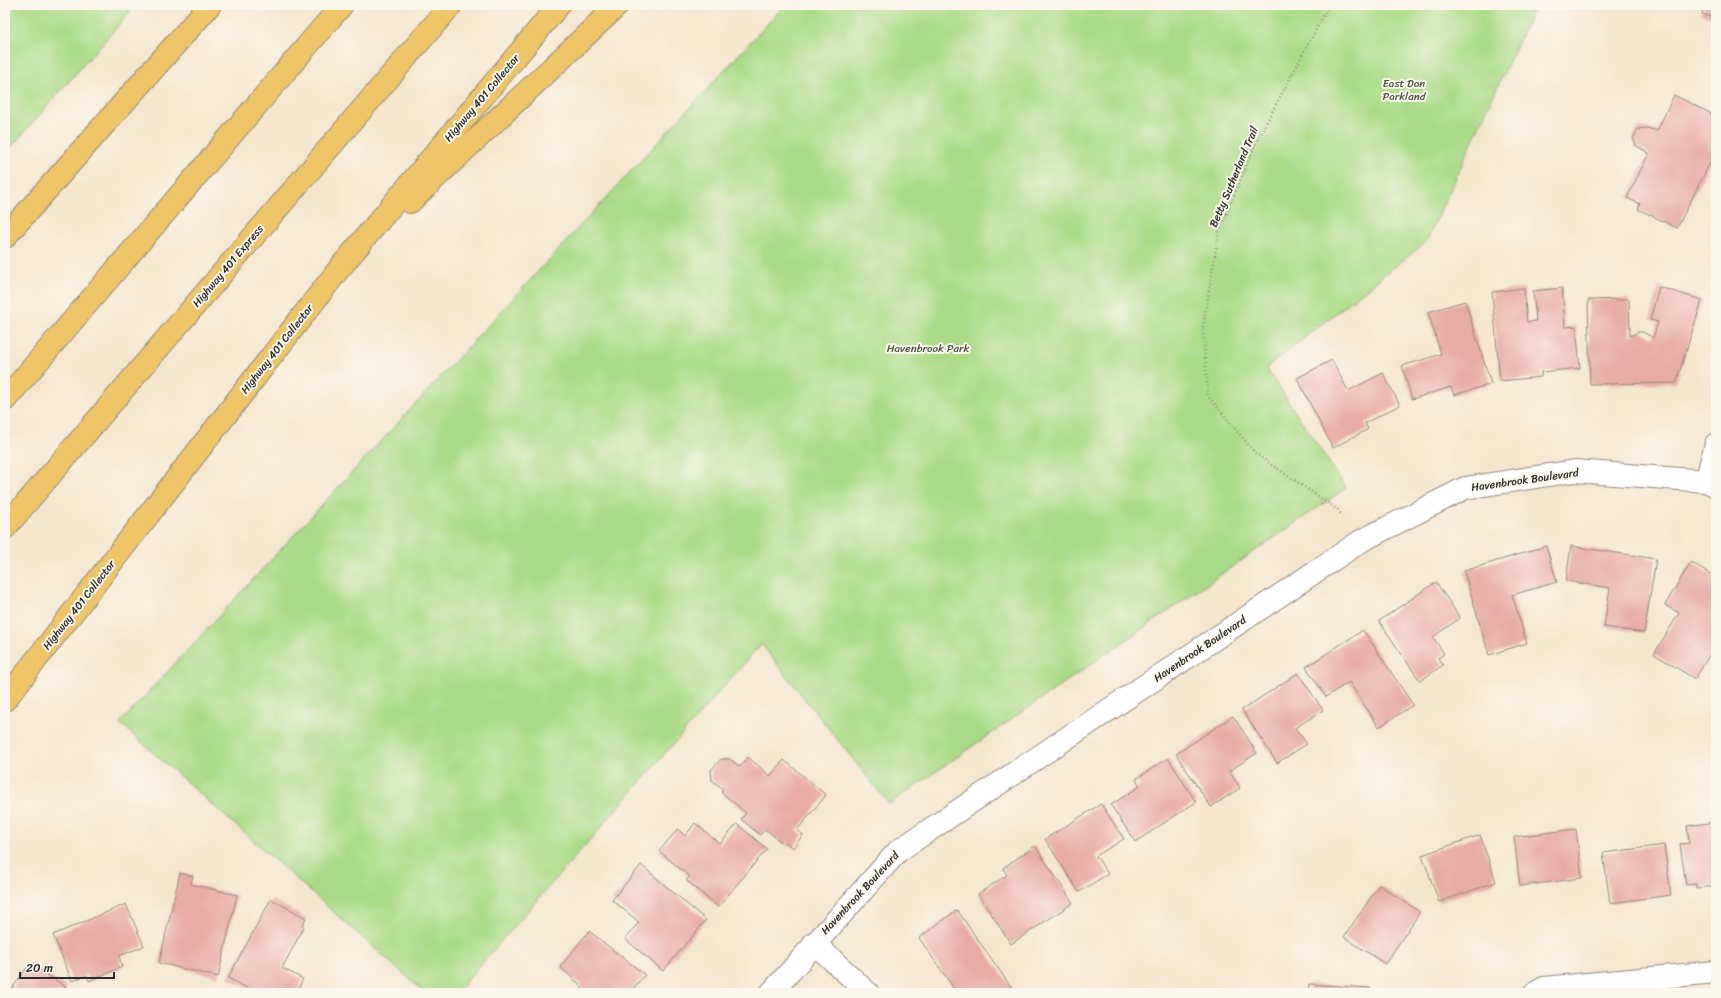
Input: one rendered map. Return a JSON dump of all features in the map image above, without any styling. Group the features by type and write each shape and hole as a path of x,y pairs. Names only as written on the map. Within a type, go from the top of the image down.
{"highway":[{"path":"5,237 210,5"},
{"path":"5,400 342,5"},
{"name":"Highway 401 Express","path":"5,528 451,5"},
{"name":"Highway 401 Collector","path":"5,700 340,269 559,5"},
{"path":"340,269 618,5"}],"street":[{"path":"1711,483 1716,444"},
{"name":"Havenbrook Boulevard","path":"771,993 814,943 898,851 1361,541 1465,488 1575,471 1711,483"},
{"path":"814,943 868,993"},
{"path":"1534,993 1544,988 1716,972"}],"path":[{"name":"Betty Sutherland Trail","path":"1328,5 1255,144 1219,232 1203,326 1208,396 1256,454 1338,510 1361,541"}],"green space":[{"path":"5,5 136,5 5,154"},
{"name":"Havenbrook Park","path":"785,5 1535,5 1426,242 1266,368 1346,488 889,804 761,644 456,993 425,993 120,723"}],"building":[{"path":"1704,5 1716,5 1716,18 1702,14"},
{"path":"1674,95 1716,116 1716,151 1677,228 1638,209 1640,204 1627,198 1649,153 1636,146 1633,138 1638,129 1647,128 1657,131"},
{"path":"1659,287 1702,300 1676,383 1590,384 1588,300 1629,299 1630,336 1638,332 1643,332 1653,338 1658,322 1650,320"},
{"path":"1524,288 1527,322 1536,321 1533,291 1562,288 1565,327 1576,326 1580,368 1541,372 1541,377 1500,381 1492,292"},
{"path":"1465,301 1491,384 1454,395 1451,387 1412,399 1402,366 1441,354 1428,312"},
{"path":"1332,360 1348,391 1383,373 1400,405 1365,423 1368,429 1333,448 1297,378"},
{"path":"1546,546 1557,582 1512,595 1527,643 1489,655 1464,571"},
{"path":"1571,546 1656,559 1644,633 1604,627 1610,588 1566,581"},
{"path":"1691,562 1716,577 1716,644 1695,679 1654,654 1679,613 1665,605"},
{"path":"1436,582 1460,618 1433,637 1444,654 1438,658 1443,665 1420,681 1379,621"},
{"path":"1363,630 1413,705 1379,727 1349,682 1326,697 1306,667"},
{"path":"1298,673 1323,710 1295,728 1307,744 1277,763 1242,710"},
{"path":"1233,716 1257,753 1229,771 1240,788 1211,807 1176,754"},
{"path":"748,757 770,776 784,760 826,795 797,830 803,835 793,848 786,842 784,844 765,829 760,835 741,819 746,813 721,792 723,789 712,780 711,770 721,759 730,759 740,767"},
{"path":"1168,758 1196,802 1135,842 1111,805 1140,786 1136,779"},
{"path":"1101,804 1124,839 1096,856 1108,874 1079,892 1045,839"},
{"path":"1716,822 1716,886 1696,888 1696,884 1686,885 1680,844 1689,843 1687,826"},
{"path":"695,823 720,844 737,824 767,849 718,907 686,880 690,877 659,851 678,829 685,836"},
{"path":"1576,829 1582,878 1520,886 1514,837"},
{"path":"1480,835 1496,882 1439,902 1422,855"},
{"path":"1664,845 1671,895 1610,903 1603,853"},
{"path":"1035,846 1073,903 1011,944 978,894 1007,875 1003,868"},
{"path":"641,865 706,920 663,971 625,939 639,922 612,900"},
{"path":"180,873 193,876 191,884 237,895 218,977 159,963"},
{"path":"1379,885 1420,912 1385,964 1344,937"},
{"path":"271,899 306,918 302,926 304,927 282,968 303,979 296,993 256,993 228,978"},
{"path":"126,904 144,946 119,956 122,967 89,981 87,975 72,981 53,935"},
{"path":"957,910 1014,991 1011,993 957,993 919,938"},
{"path":"589,931 645,975 629,993 578,993 583,987 560,967"},
{"path":"30,963 67,988 64,993 9,993"},
{"path":"1309,984 1370,988 1370,993 1308,993"}],"park label":[{"name":"East Don Parkland","path":"1404,89"}]}
